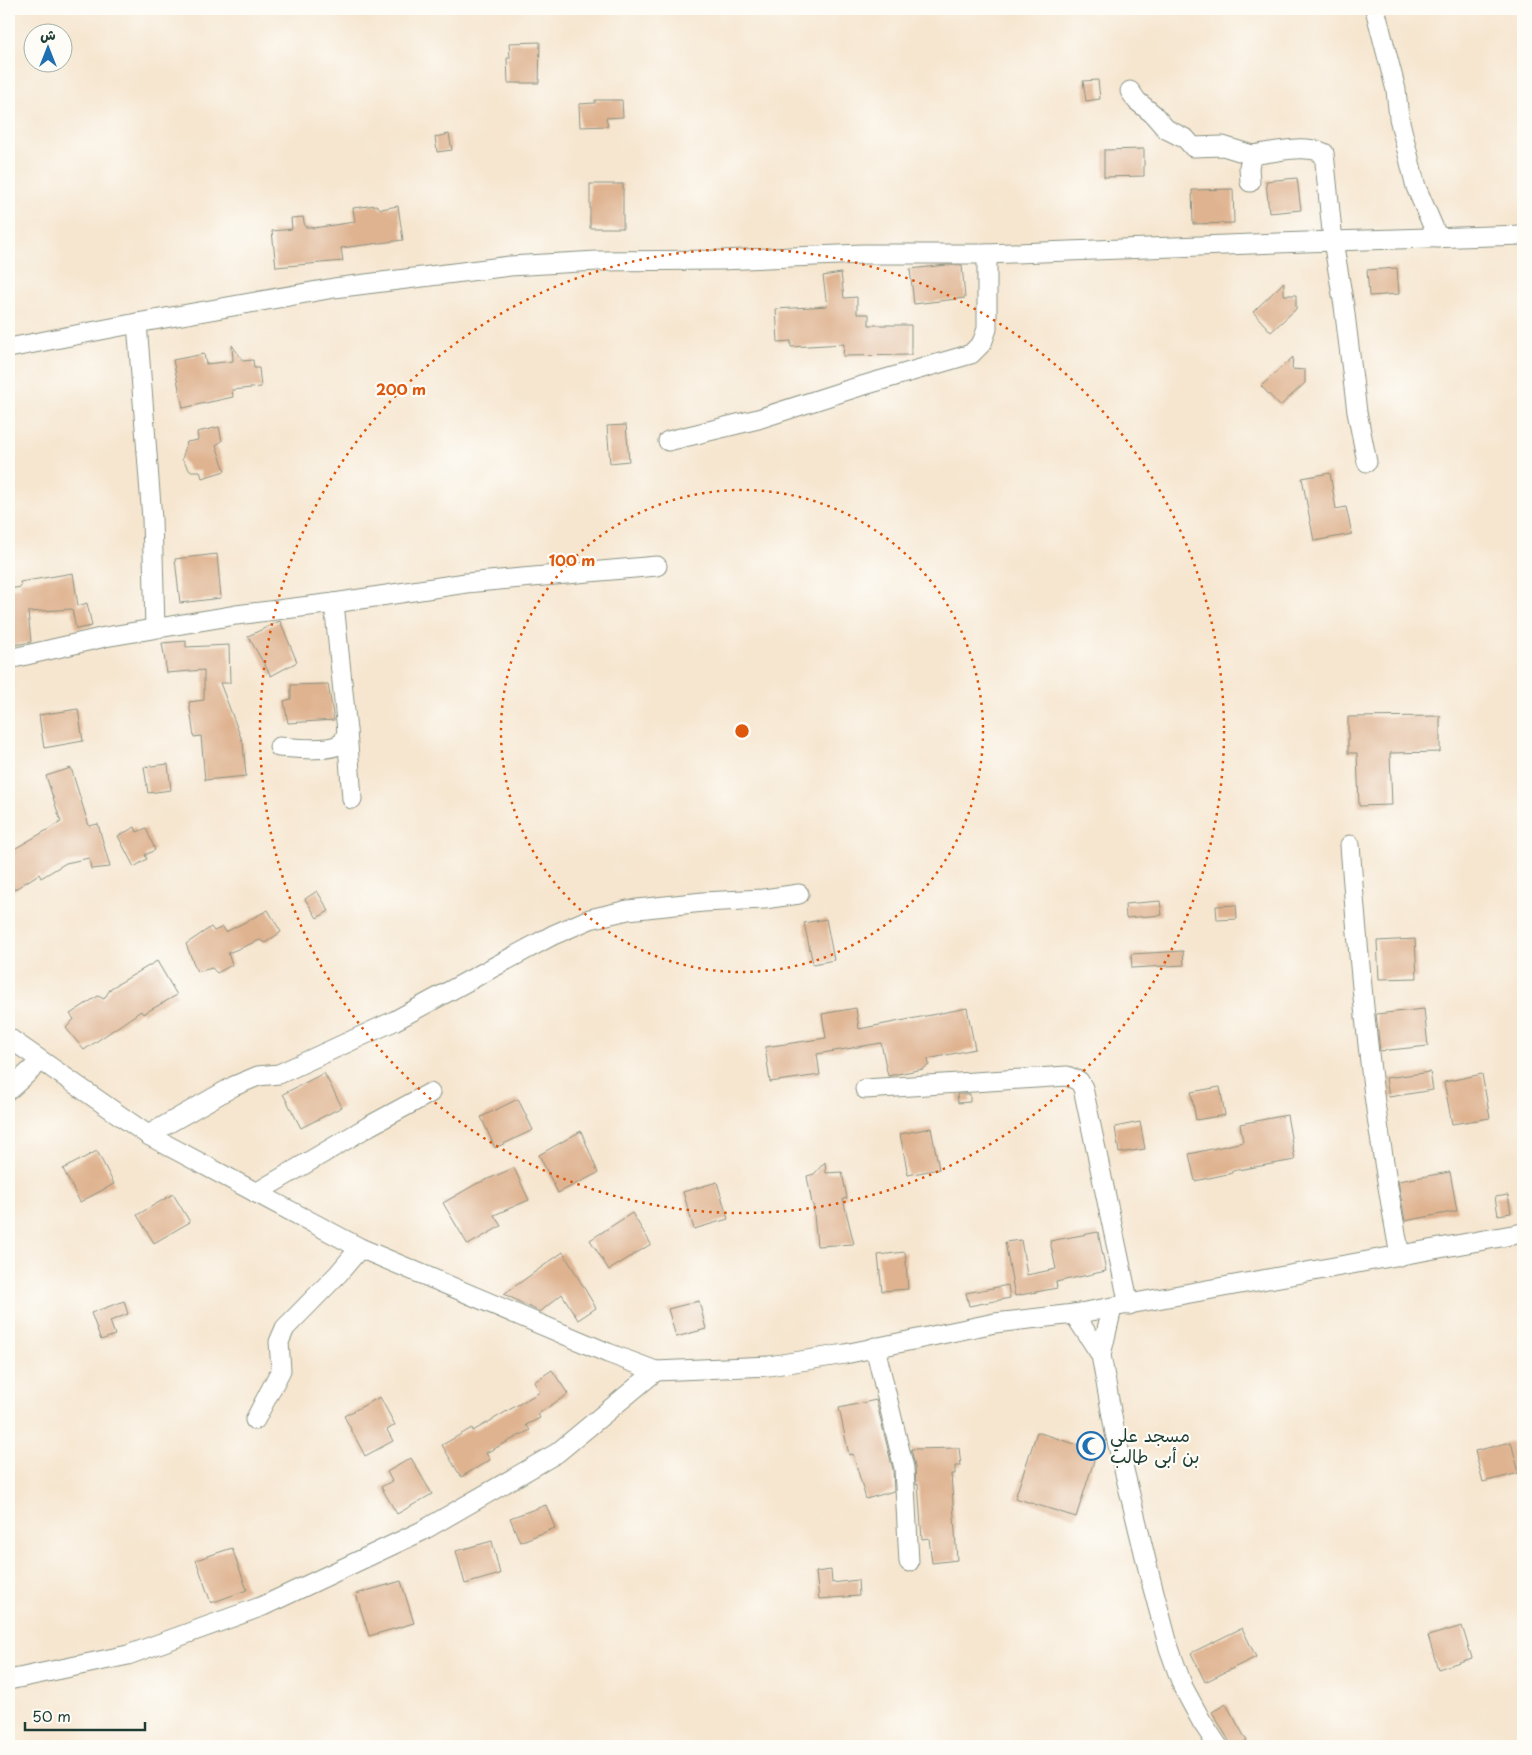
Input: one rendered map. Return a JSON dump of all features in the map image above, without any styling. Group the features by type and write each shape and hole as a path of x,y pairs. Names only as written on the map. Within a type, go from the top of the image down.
{"street":[{"path":"1375,9 1396,90 1399,118 1416,187 1438,238"},
{"path":"1130,91 1166,129 1186,139 1193,147 1223,146 1252,156 1286,150 1314,149 1324,153 1333,241 1344,306 1357,412 1367,462"},
{"path":"1250,182 1249,168 1252,156"},
{"path":"9,348 334,288 510,266 597,261 720,260 863,254 987,254 1523,235"},
{"path":"668,442 758,419 851,389 971,354 982,342 986,329 987,254"},
{"path":"137,323 151,510 155,627"},
{"path":"9,659 155,627 236,615 334,603 466,583 657,566"},
{"path":"334,603 348,731 352,799"},
{"path":"280,747 320,748 339,745 344,740 348,731"},
{"path":"1350,845 1373,1087 1400,1256"},
{"path":"148,1135 234,1086 258,1076 280,1074 394,1021 545,940 590,919 628,910 703,902 764,899 799,894"},
{"path":"9,1038 148,1135 360,1248 608,1353 656,1371 769,1366 845,1354 995,1323 1074,1314 1523,1233"},
{"path":"9,1090 41,1061"},
{"path":"865,1089 1067,1076 1079,1081 1082,1088 1120,1306 1101,1355"},
{"path":"256,1193 369,1126 430,1094"},
{"path":"255,1420 282,1370 279,1342 285,1328 338,1274 360,1248"},
{"path":"1074,1314 1101,1355 1115,1433 1169,1648 1183,1687 1202,1722 1218,1746"},
{"path":"875,1347 904,1468 908,1562"},
{"path":"9,1680 128,1655 263,1606 422,1531 557,1453 656,1371"}],"building":[{"path":"540,42 539,83 508,83 507,58 510,58 509,43"},
{"path":"1098,80 1100,99 1086,101 1083,81"},
{"path":"595,100 622,100 623,117 606,118 608,126 580,127 579,104 595,103"},
{"path":"449,134 452,150 437,152 435,137"},
{"path":"1144,149 1144,176 1104,177 1104,150"},
{"path":"1297,178 1301,210 1269,213 1266,181"},
{"path":"590,184 623,184 623,228 590,228"},
{"path":"1233,189 1234,223 1193,224 1192,190"},
{"path":"376,205 381,209 398,206 403,240 341,248 343,261 276,267 272,231 292,229 291,218 303,217 305,227 313,228 355,222 353,208"},
{"path":"962,265 965,298 914,304 910,269"},
{"path":"1397,268 1399,294 1369,296 1367,270"},
{"path":"841,273 844,298 857,297 857,314 869,314 869,325 911,325 911,355 843,356 844,344 791,347 791,341 778,342 776,309 827,306 823,276"},
{"path":"1284,282 1284,295 1296,295 1296,309 1271,332 1253,312"},
{"path":"232,345 243,361 253,360 254,368 259,368 261,387 232,390 233,397 183,408 173,360 204,354 206,364 233,361"},
{"path":"1293,357 1292,369 1305,370 1305,383 1280,406 1261,386"},
{"path":"626,425 629,461 610,463 607,426"},
{"path":"219,427 222,441 216,445 225,471 202,478 200,471 190,471 182,459 187,442 198,440 197,432"},
{"path":"1330,473 1336,509 1346,507 1352,534 1314,541 1302,478"},
{"path":"217,554 221,598 180,603 175,559"},
{"path":"73,573 78,606 87,603 92,626 76,629 72,609 28,612 31,642 9,646 9,589 21,587 20,582"},
{"path":"280,621 297,662 271,676 248,636"},
{"path":"186,641 186,647 229,645 230,683 220,683 243,743 246,776 205,780 201,736 194,737 189,702 204,700 204,670 167,673 162,643"},
{"path":"328,684 334,720 288,723 284,701 291,699 291,685"},
{"path":"78,709 83,741 44,748 39,715"},
{"path":"1440,716 1440,752 1390,753 1392,805 1359,806 1357,753 1348,753 1348,717"},
{"path":"168,764 171,790 148,793 144,767"},
{"path":"71,768 89,826 98,824 110,867 91,869 89,858 66,863 41,878 39,874 9,893 9,852 61,822 46,776"},
{"path":"135,827 137,832 146,828 155,850 145,855 147,859 134,867 118,836"},
{"path":"317,891 329,911 317,918 305,899"},
{"path":"1160,901 1162,915 1126,918 1125,904"},
{"path":"1236,905 1237,919 1217,920 1216,906"},
{"path":"268,910 281,932 265,943 260,940 228,953 232,965 217,973 212,968 197,972 186,944 211,927 214,931 223,927 226,932"},
{"path":"826,919 834,960 813,964 804,923"},
{"path":"1415,939 1417,978 1379,979 1377,941"},
{"path":"1183,951 1184,965 1132,968 1131,954"},
{"path":"157,961 177,995 143,1014 141,1011 84,1050 66,1028 74,1019 70,1014 98,996 104,999 111,988"},
{"path":"856,1008 859,1029 967,1008 975,1049 928,1059 929,1065 923,1069 888,1076 881,1043 817,1054 820,1075 770,1082 765,1047 826,1038 822,1014"},
{"path":"1424,1009 1428,1046 1380,1051 1376,1014"},
{"path":"1430,1072 1433,1090 1389,1097 1386,1078"},
{"path":"324,1073 342,1107 301,1128 283,1094"},
{"path":"1482,1074 1490,1118 1452,1124 1444,1082"},
{"path":"1220,1087 1225,1115 1196,1120 1191,1092"},
{"path":"957,1094 970,1094 970,1102 958,1103"},
{"path":"518,1099 533,1130 495,1148 481,1117"},
{"path":"1287,1115 1295,1160 1232,1171 1232,1173 1195,1181 1189,1154 1243,1142 1240,1124"},
{"path":"1140,1122 1145,1149 1119,1153 1115,1127"},
{"path":"931,1128 939,1169 908,1175 900,1134"},
{"path":"581,1131 598,1173 558,1193 539,1155"},
{"path":"97,1151 114,1184 80,1202 63,1169"},
{"path":"825,1162 826,1173 842,1172 847,1198 843,1199 854,1244 817,1246 813,1204 807,1176 814,1174"},
{"path":"514,1168 529,1200 494,1215 501,1226 468,1245 443,1203 476,1184"},
{"path":"1450,1172 1457,1211 1405,1221 1398,1181"},
{"path":"717,1182 728,1219 694,1229 683,1192"},
{"path":"173,1194 190,1222 154,1243 137,1215"},
{"path":"1508,1195 1511,1213 1498,1215 1495,1197"},
{"path":"632,1213 651,1244 609,1270 590,1240"},
{"path":"1098,1232 1106,1271 1056,1282 1057,1288 1015,1296 1005,1242 1021,1240 1027,1275 1056,1269 1050,1241"},
{"path":"563,1252 596,1308 578,1320 562,1294 540,1312 504,1294"},
{"path":"905,1252 908,1289 882,1291 878,1255"},
{"path":"1008,1285 1010,1298 969,1306 966,1293"},
{"path":"124,1301 128,1314 110,1321 115,1335 101,1340 91,1313"},
{"path":"699,1301 706,1329 676,1337 668,1309"},
{"path":"552,1370 568,1394 538,1414 540,1418 526,1425 530,1430 486,1453 490,1460 461,1477 442,1445 472,1428 473,1431 540,1392 534,1382"},
{"path":"380,1397 395,1425 387,1430 393,1441 365,1456 344,1416"},
{"path":"876,1400 893,1470 894,1491 866,1499 853,1454 849,1455 839,1408"},
{"path":"1037,1432 1097,1451 1076,1517 1015,1498"},
{"path":"1511,1442 1519,1473 1483,1482 1475,1451"},
{"path":"959,1448 961,1466 955,1466 955,1474 951,1474 957,1560 932,1563 929,1538 922,1539 918,1484 916,1485 915,1466 911,1449"},
{"path":"411,1458 432,1494 397,1514 381,1487 392,1481 387,1472"},
{"path":"546,1505 555,1528 520,1542 510,1518"},
{"path":"492,1541 500,1574 465,1584 456,1551"},
{"path":"232,1548 247,1590 211,1603 196,1560"},
{"path":"831,1570 832,1583 858,1580 859,1596 819,1599 816,1572"},
{"path":"401,1581 414,1623 369,1636 356,1594"},
{"path":"1462,1626 1472,1658 1438,1669 1428,1636"},
{"path":"1242,1628 1256,1657 1205,1682 1191,1653"},
{"path":"1226,1704 1247,1741 1238,1746 1232,1746 1212,1712"}],"place":[{"name":"مسجد علي بن أبى طالب","path":"1091,1446"}]}
